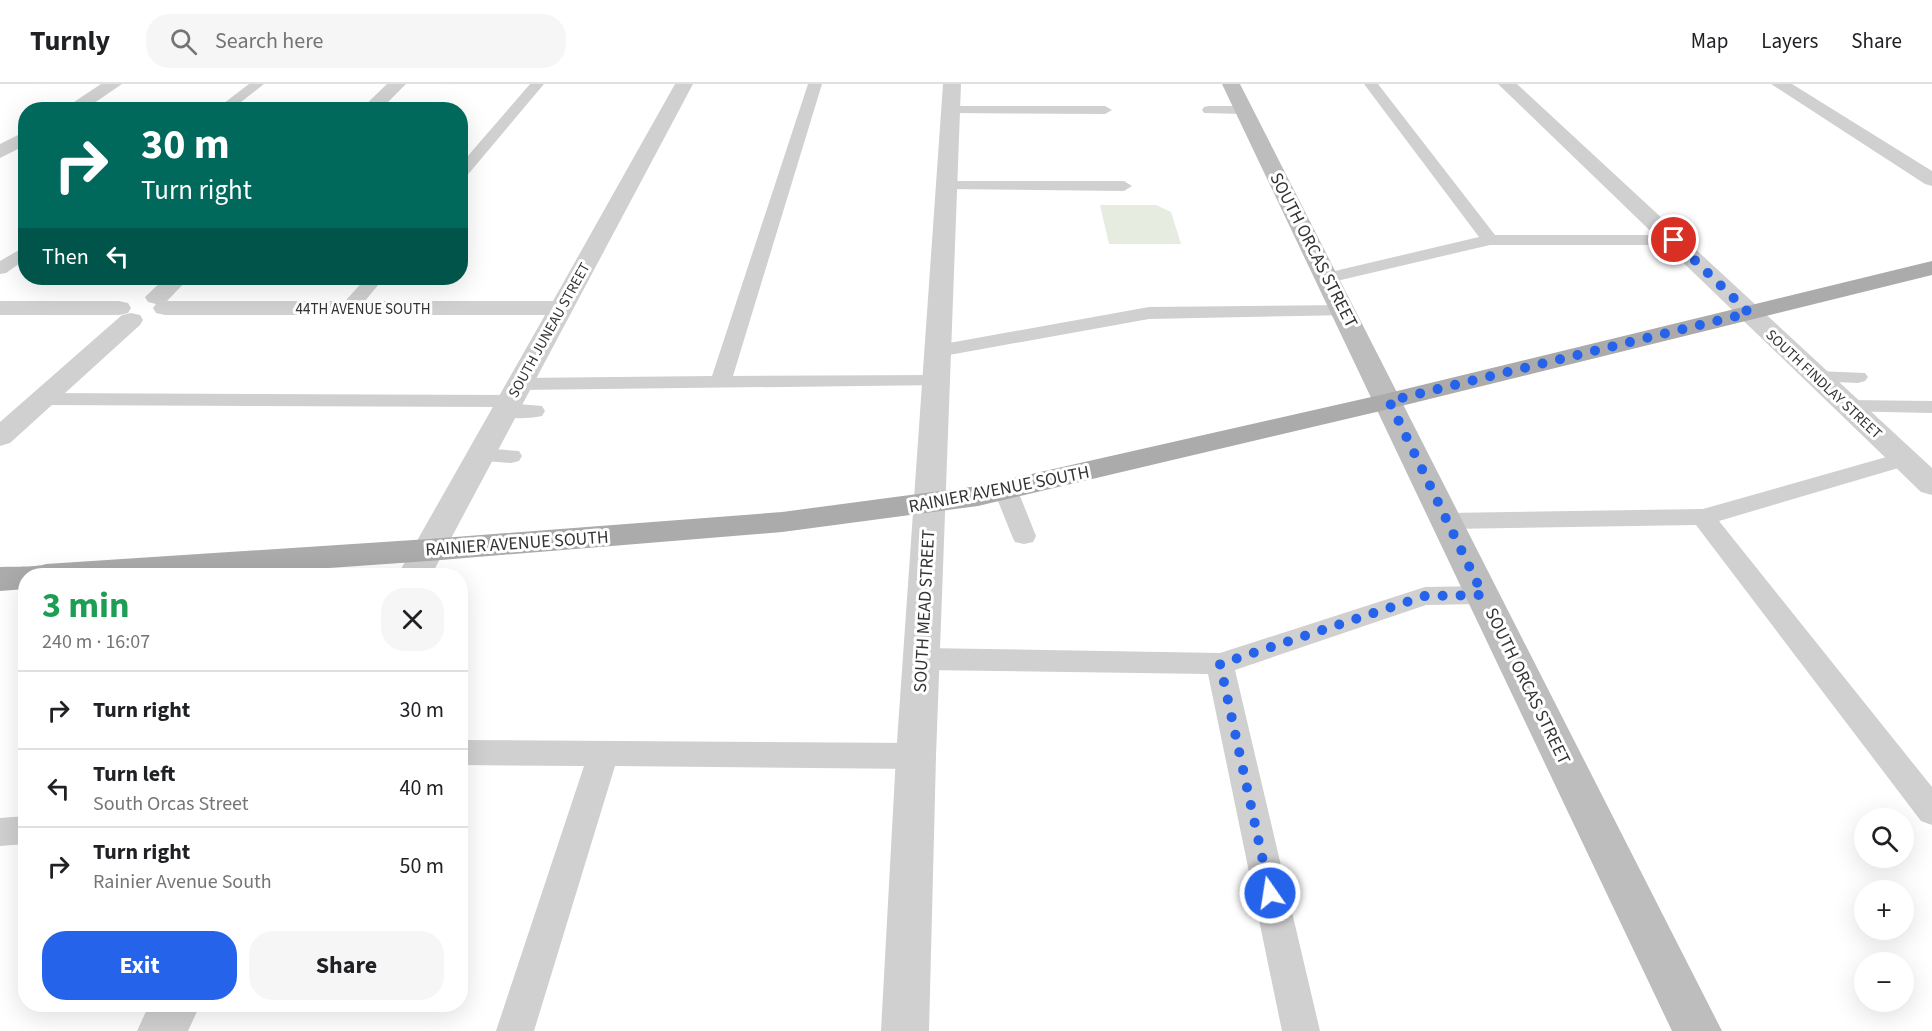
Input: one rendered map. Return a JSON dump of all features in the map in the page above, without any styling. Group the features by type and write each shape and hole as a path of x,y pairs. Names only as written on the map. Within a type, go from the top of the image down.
{"main road":[{"name":"RAINIER AVENUE SOUTH","path":"277,568 422,563 782,522 1006,491 1389,401 1932,268"},
{"path":"0,579 18,578"}],"street":[{"path":"84,102 113,84"},
{"path":"378,102 397,84"},
{"name":"SOUTH JUNEAU STREET","path":"422,563 684,84"},
{"name":"SOUTH MEAD STREET","path":"905,1031 916,756 952,84"},
{"name":"SOUTH FINDLAY STREET","path":"1507,84 1932,486"},
{"path":"1780,84 1932,180"},
{"name":"SOUTH ORCAS STREET","path":"1237,97 1345,311 1698,1031"},
{"path":"0,152 18,142"},
{"path":"161,302 173,285"},
{"name":"44TH AVENUE SOUTH","path":"125,314 133,301 348,309 561,308"},
{"path":"0,308 125,314"},
{"path":"0,437 42,399 125,314"},
{"path":"161,1031 172,1012"}],"lane":[{"path":"233,102 257,84"},
{"path":"468,166 537,84"},
{"path":"721,381 815,84"},
{"path":"1371,84 1490,240"},
{"path":"1209,110 1237,97"},
{"path":"951,110 1105,110"},
{"path":"947,186 1124,186"},
{"path":"1328,278 1490,240 1674,240"},
{"path":"0,269 18,257"},
{"path":"348,309 369,285"},
{"path":"938,351 1149,313 1345,311"},
{"path":"1818,377 1858,377"},
{"path":"42,399 512,399 721,381 936,381"},
{"path":"512,399 534,411"},
{"path":"1848,406 1932,407"},
{"path":"480,455 512,456"},
{"path":"1447,521 1703,517 1904,459"},
{"path":"1006,491 1024,536"},
{"path":"1703,517 1932,811"},
{"path":"922,659 1220,664 1425,596 1483,595"},
{"path":"1220,664 1301,1031"},
{"path":"468,753 916,756"},
{"path":"515,1031 603,754"},
{"path":"0,832 18,831"}],"shaded area":[{"path":"1100,205 1156,205 1171,212 1181,244 1109,244"}],"route":[{"path":"1270,893 1220,664 1425,596 1483,595 1389,401 1749,313 1674,240"}]}
